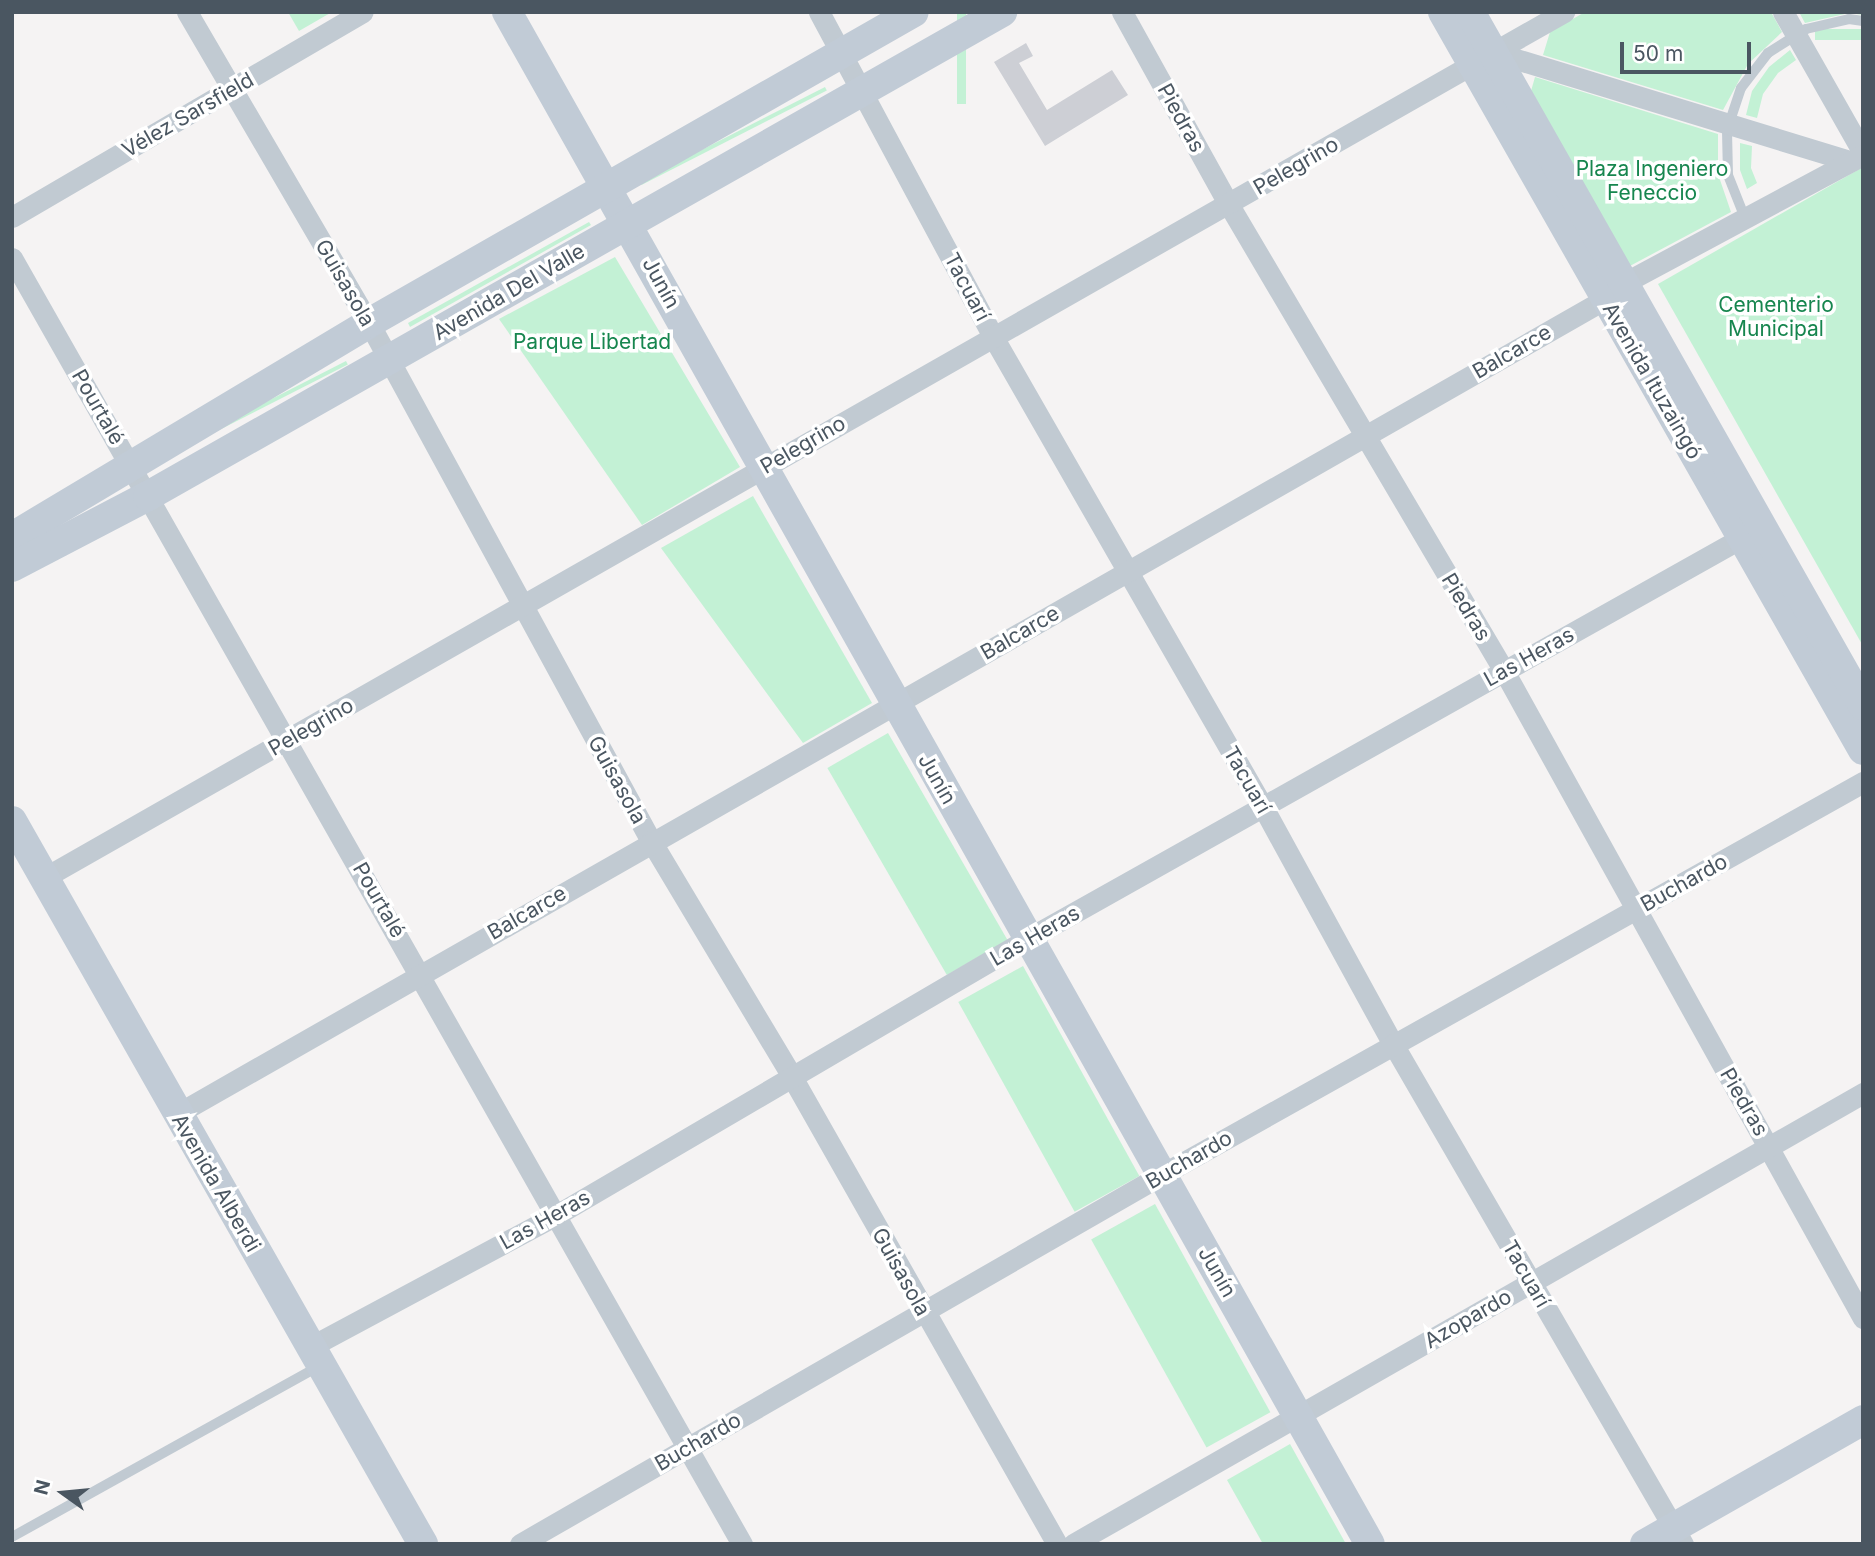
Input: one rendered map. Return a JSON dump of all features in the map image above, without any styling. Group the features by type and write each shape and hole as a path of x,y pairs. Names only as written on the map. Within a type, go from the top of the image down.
{"main road":[{"name":"Junín","path":"508,12 629,224 895,705 1301,1416 1370,1544"},
{"name":"Avenida Del Valle","path":"12,537 369,323 914,12"},
{"name":"Avenida Del Valle","path":"12,567 148,496 1002,12"},
{"name":"Avenida Ituzaingó","path":"1443,12 1482,58 1615,291 1752,533 1863,750"},
{"name":"Avenida Ituzaingó","path":"1470,12 1482,58"},
{"name":"Avenida Ituzaingó","path":"1752,533 1863,705"},
{"name":"Avenida Alberdi","path":"12,821 42,879 424,1544"},
{"path":"1645,1544 1679,1535 1863,1420"}],"street":[{"name":"Guisasola","path":"187,12 230,90 369,323 387,361 651,841 792,1077 1057,1544"},
{"name":"Vélez Sarsfield","path":"12,217 363,12"},
{"name":"Tacuarí","path":"819,12 864,90 992,335 1263,807 1393,1044 1679,1535"},
{"name":"Piedras","path":"1122,12 1229,205 1504,671 1863,1318"},
{"name":"Pelegrino","path":"42,879 288,741 992,335 1229,205 1564,12"},
{"path":"1783,12 1858,156"},
{"path":"1482,58 1858,156"},
{"name":"Balcarce","path":"177,1114 1615,291 1858,156"},
{"name":"Pourtalé","path":"12,258 558,1214 742,1544"},
{"name":"Las Heras","path":"315,1357 1030,938 1752,533"},
{"name":"Buchardo","path":"520,1544 1161,1175 1863,782"},
{"name":"Azopardo","path":"1073,1544 1863,1093"}],"lane":[{"path":"1745,218 1728,175 1729,124 1741,88 1768,53 1796,35 1849,19 1863,21"},
{"path":"12,1537 315,1357"}],"green space":[{"path":"288,12 332,12 299,31"},
{"path":"957,12 966,12 966,104 957,104"},
{"name":"Plaza Ingeniero Feneccio","path":"1585,12 1771,12 1782,32 1748,64 1723,110 1543,55 1550,32"},
{"path":"1799,12 1863,12 1863,15 1849,13 1805,23"},
{"path":"1815,29 1863,29 1863,40 1815,40"},
{"name":"Plaza Ingeniero Feneccio","path":"1790,50 1796,60 1778,73 1763,94 1757,118 1746,115 1752,91 1769,67"},
{"name":"Plaza Ingeniero Feneccio","path":"1535,77 1718,134 1718,174 1731,212 1628,267 1529,98"},
{"path":"825,87 827,91 641,185 640,181"},
{"name":"Plaza Ingeniero Feneccio","path":"1740,143 1752,146 1751,168 1757,183 1747,189 1740,170"},
{"name":"Cementerio Municipal","path":"1863,167 1863,646 1658,284"},
{"path":"589,222 591,225 410,327 408,323"},
{"name":"Parque Libertad","path":"615,257 740,467 642,525 499,319"},
{"path":"346,361 348,365 162,459 161,455"},
{"path":"753,496 872,703 803,743 661,548"},
{"path":"888,733 1008,940 947,975 827,768"},
{"path":"1023,966 1139,1176 1075,1212 958,1002"},
{"path":"1155,1204 1270,1412 1207,1448 1091,1239"},
{"path":"1290,1444 1346,1544 1263,1544 1227,1480"}],"building":[{"path":"1026,43 1033,56 1019,63 1047,110 1112,70 1128,95 1045,146 994,62"}]}
